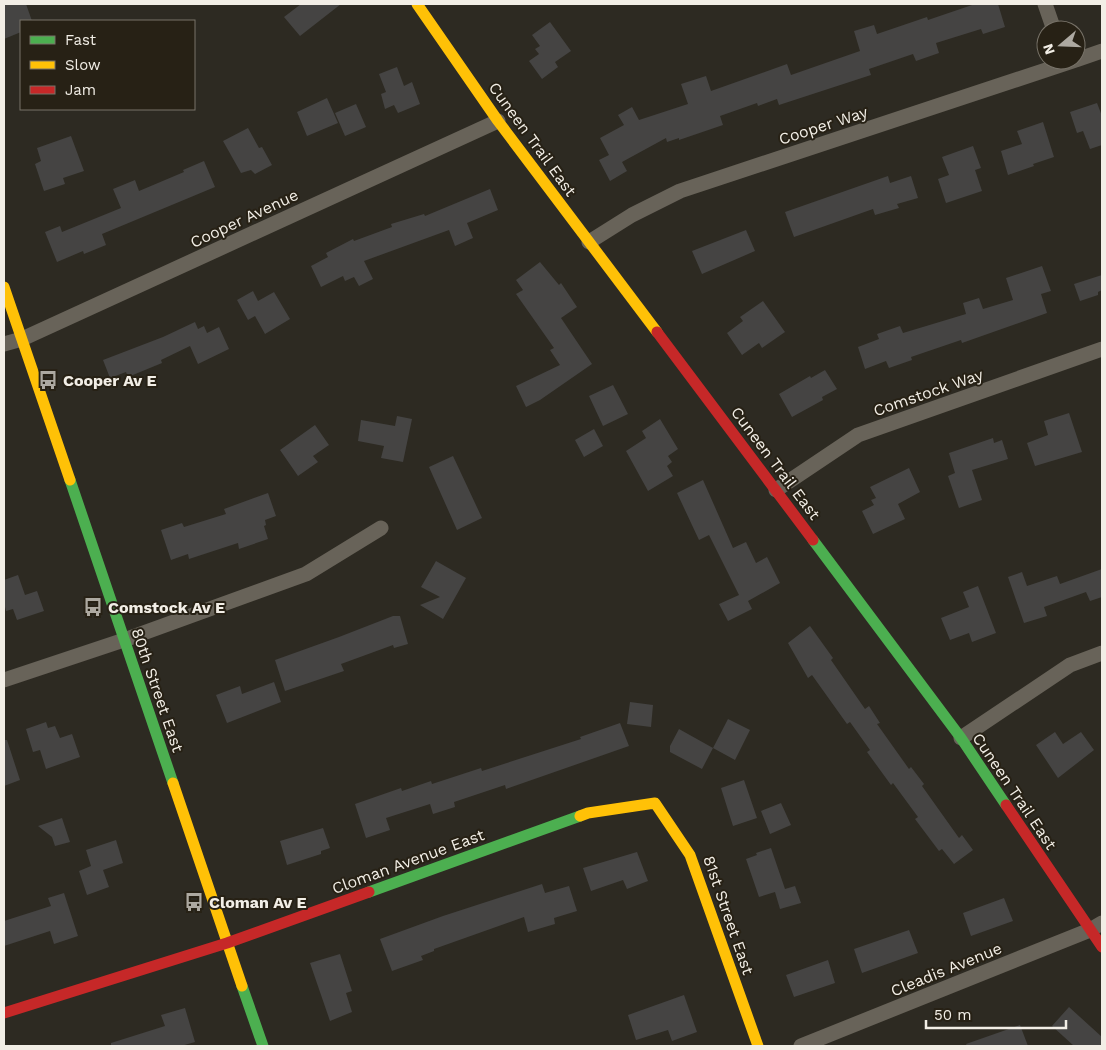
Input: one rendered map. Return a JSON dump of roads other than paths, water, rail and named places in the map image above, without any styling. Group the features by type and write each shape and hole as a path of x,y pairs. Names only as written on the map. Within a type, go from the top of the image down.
{"street":[{"name":"Cuneen Trail East","path":"417,4 498,121 961,738 1096,927 1102,946"},
{"path":"1045,4 1051,20"},
{"name":"Cooper Way","path":"1086,56 1102,51"},
{"name":"Cooper Way","path":"589,242 632,215 680,191 1043,70"},
{"name":"Cooper Avenue","path":"4,344 22,339 498,121"},
{"name":"80th Street East","path":"4,287 263,1046"},
{"name":"Comstock Way","path":"776,490 858,435 1102,349"},
{"path":"4,680 124,640 306,574 381,528"},
{"path":"961,738 1070,666 1102,653"},
{"name":"Cloman Avenue East","path":"4,1013 227,943 588,813 654,803"},
{"name":"81st Street East","path":"654,803 690,855 758,1046"},
{"name":"Cleadis Avenue","path":"801,1046 1096,927"}],"place":[{"name":"Cooper Av E","path":"48,380"},
{"name":"Comstock Av E","path":"93,607"},
{"name":"Cloman Av E","path":"194,902"}]}
